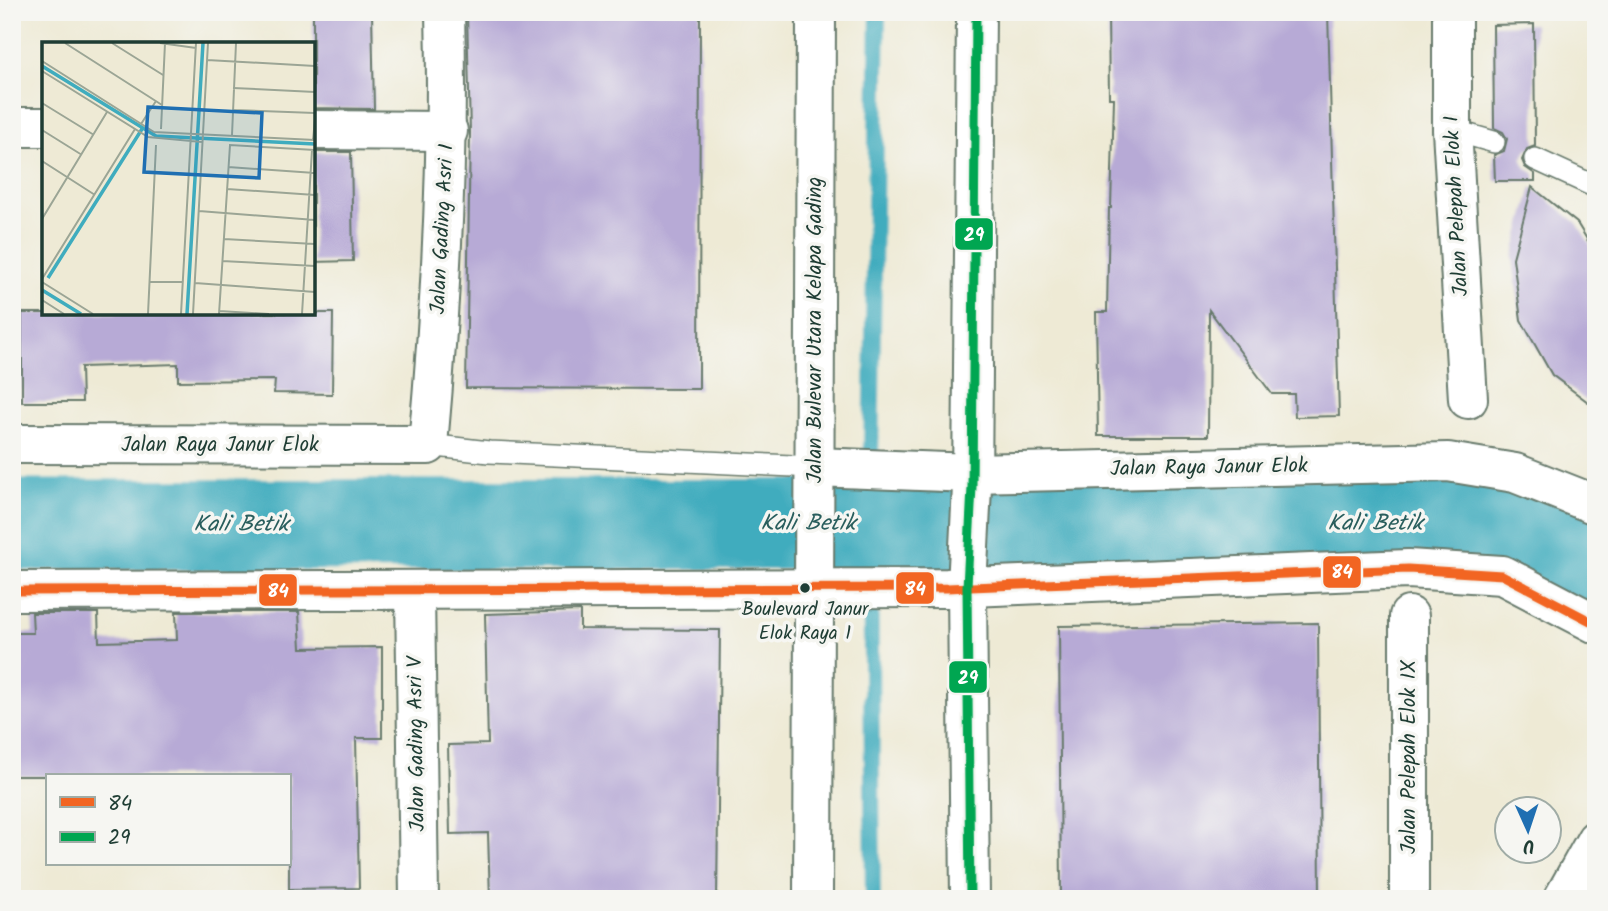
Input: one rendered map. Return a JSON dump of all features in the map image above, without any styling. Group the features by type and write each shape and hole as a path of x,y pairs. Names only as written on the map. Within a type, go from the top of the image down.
{"street":[{"name":"Jalan Gading Asri I","path":"428,446 440,314 448,131 445,12"},
{"name":"Jalan Bulevar Utara Kelapa Gading","path":"813,899 823,582 816,12"},
{"path":"970,899 960,584 976,12"},
{"name":"Jalan Pelepah Elok I","path":"1452,12 1452,130 1468,399"},
{"path":"12,127 42,128"},
{"path":"315,130 448,131"},
{"name":"Jalan Raya Janur Elok","path":"12,444 428,446"},
{"name":"Jalan Raya Janur Elok","path":"823,476 965,477 1448,462 1515,473 1596,505"},
{"path":"12,591 415,590 823,582 960,584 1408,569 1502,575 1596,624"},
{"name":"Jalan Gading Asri V","path":"415,590 419,899"},
{"name":"Jalan Pelepah Elok IX","path":"1409,616 1409,899"},
{"path":"1563,899 1596,839"}],"lane":[{"path":"1452,130 1494,142"},
{"path":"1535,159 1596,187"},
{"path":"428,446 823,476"}],"building":[{"path":"313,12 372,12 374,109 315,108"},
{"path":"467,12 700,12 699,389 466,388 470,132"},
{"path":"1108,12 1328,12 1339,416 1295,417 1294,394 1272,394 1209,310 1208,436 1098,436 1096,312 1107,312 1114,98 1109,98"},
{"path":"1534,24 1535,146 1527,149 1522,160 1525,167 1535,174 1535,181 1495,181 1494,155 1504,151 1507,139 1503,132 1494,128 1493,25"},
{"path":"315,152 351,152 353,261 315,262"},
{"path":"1532,187 1577,223 1596,254 1596,408 1552,375 1521,320 1513,258"},
{"path":"22,313 333,313 332,394 274,393 275,380 178,381 178,364 81,367 82,402 22,402"},
{"path":"580,611 580,629 720,630 717,899 490,899 488,833 450,834 448,745 488,744 485,614"},
{"path":"176,612 299,612 301,648 382,647 382,738 356,738 359,888 289,889 290,774 12,776 12,633 33,633 32,613 98,613 99,642 177,640"},
{"path":"1318,623 1320,899 1061,899 1059,626"}],"waterway":[{"path":"873,899 870,526 878,12"},
{"name":"Kali Betik","path":"12,525 1470,524 1574,556 1596,569"}],"transit line":[{"name":"29","path":"970,899 967,587 972,487 976,12"},
{"name":"84","path":"12,591 947,588 1408,569 1502,575 1596,624"}],"place":[{"name":"Boulevard Janur Elok Raya 1","path":"805,588"}]}
